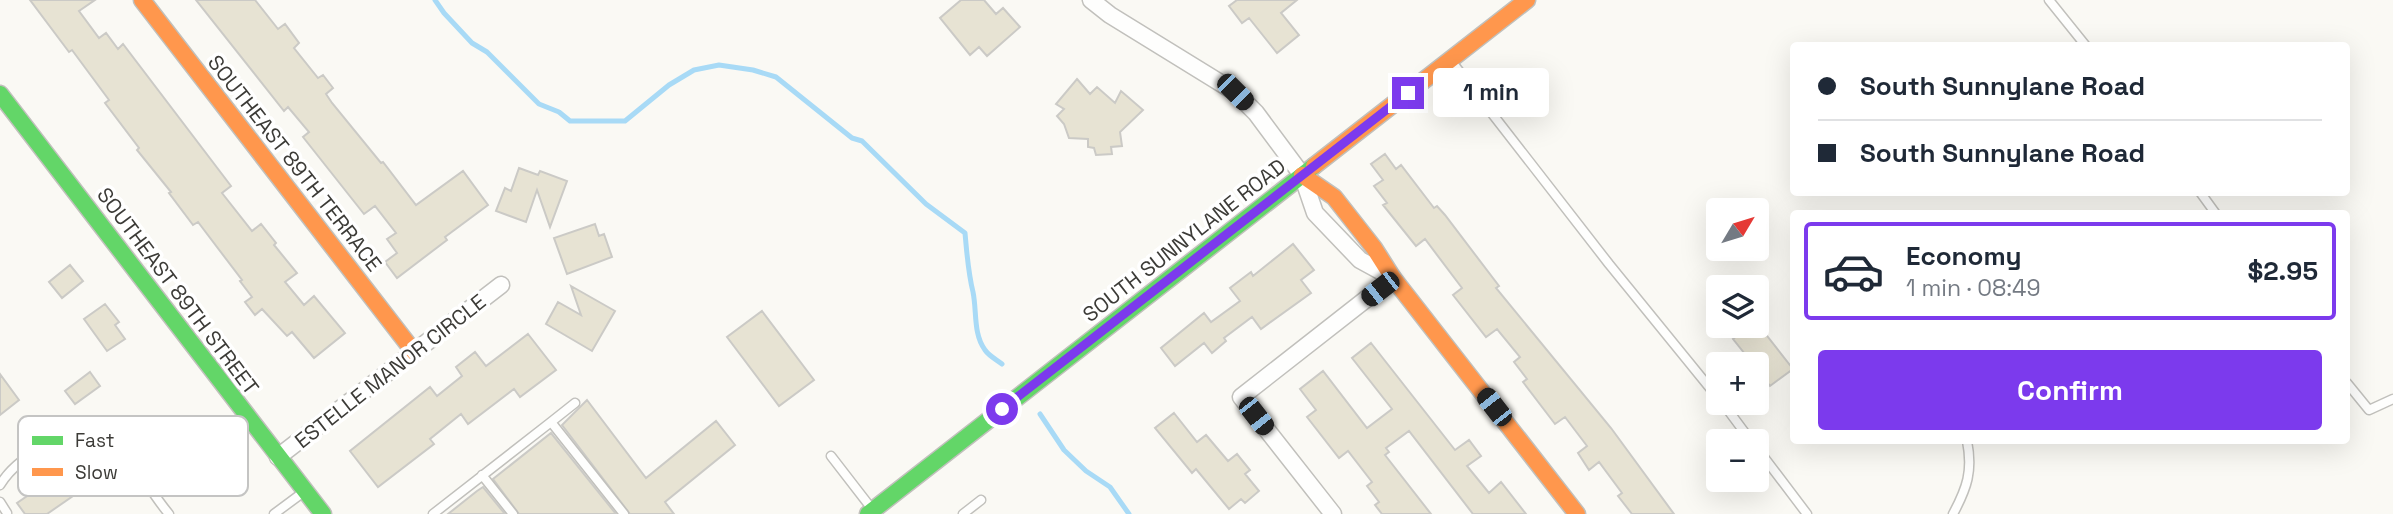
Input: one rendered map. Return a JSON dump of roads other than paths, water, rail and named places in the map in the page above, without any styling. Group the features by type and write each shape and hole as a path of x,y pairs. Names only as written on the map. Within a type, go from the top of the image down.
{"street":[{"name":"SOUTHEAST 89TH TERRACE","path":"142,0 414,352"},
{"path":"1091,0 1110,15 1235,92 1256,113 1301,175 1315,214 1360,260 1393,278"},
{"name":"SOUTH SUNNYLANE ROAD","path":"872,513 1527,0"},
{"name":"SOUTHEAST 89TH STREET","path":"0,94 247,416"},
{"path":"1301,175 1334,197 1374,248 1393,278 1577,514"},
{"path":"1333,514 1241,397 1393,278"},
{"name":"ESTELLE MANOR CIRCLE","path":"278,457 501,285"},
{"name":"SOUTHEAST 89TH STREET","path":"248,418 323,514"}],"lane":[{"path":"2049,0 2083,42"},
{"path":"1450,60 1609,264 1706,383"},
{"path":"2350,387 2369,411 2393,398"},
{"path":"433,514 575,402"},
{"path":"1731,415 1742,429"},
{"path":"551,422 624,514"},
{"path":"1953,514 1969,477 1968,444"},
{"path":"831,457 872,513"},
{"path":"1769,465 1807,514"},
{"path":"0,485 18,466"},
{"path":"482,475 513,514"},
{"path":"274,514 305,491"},
{"path":"155,496 169,514"},
{"path":"963,514 981,500"},
{"path":"0,502 6,513"}],"waterway":[{"path":"435,0 472,43 487,52 539,104 559,112 570,121 625,121 669,85 694,70 719,65 753,70 776,77 852,138 862,141 926,204 965,233 979,337 987,352 1002,364"},
{"path":"1040,414 1064,450 1086,471 1110,487 1129,514"}]}
